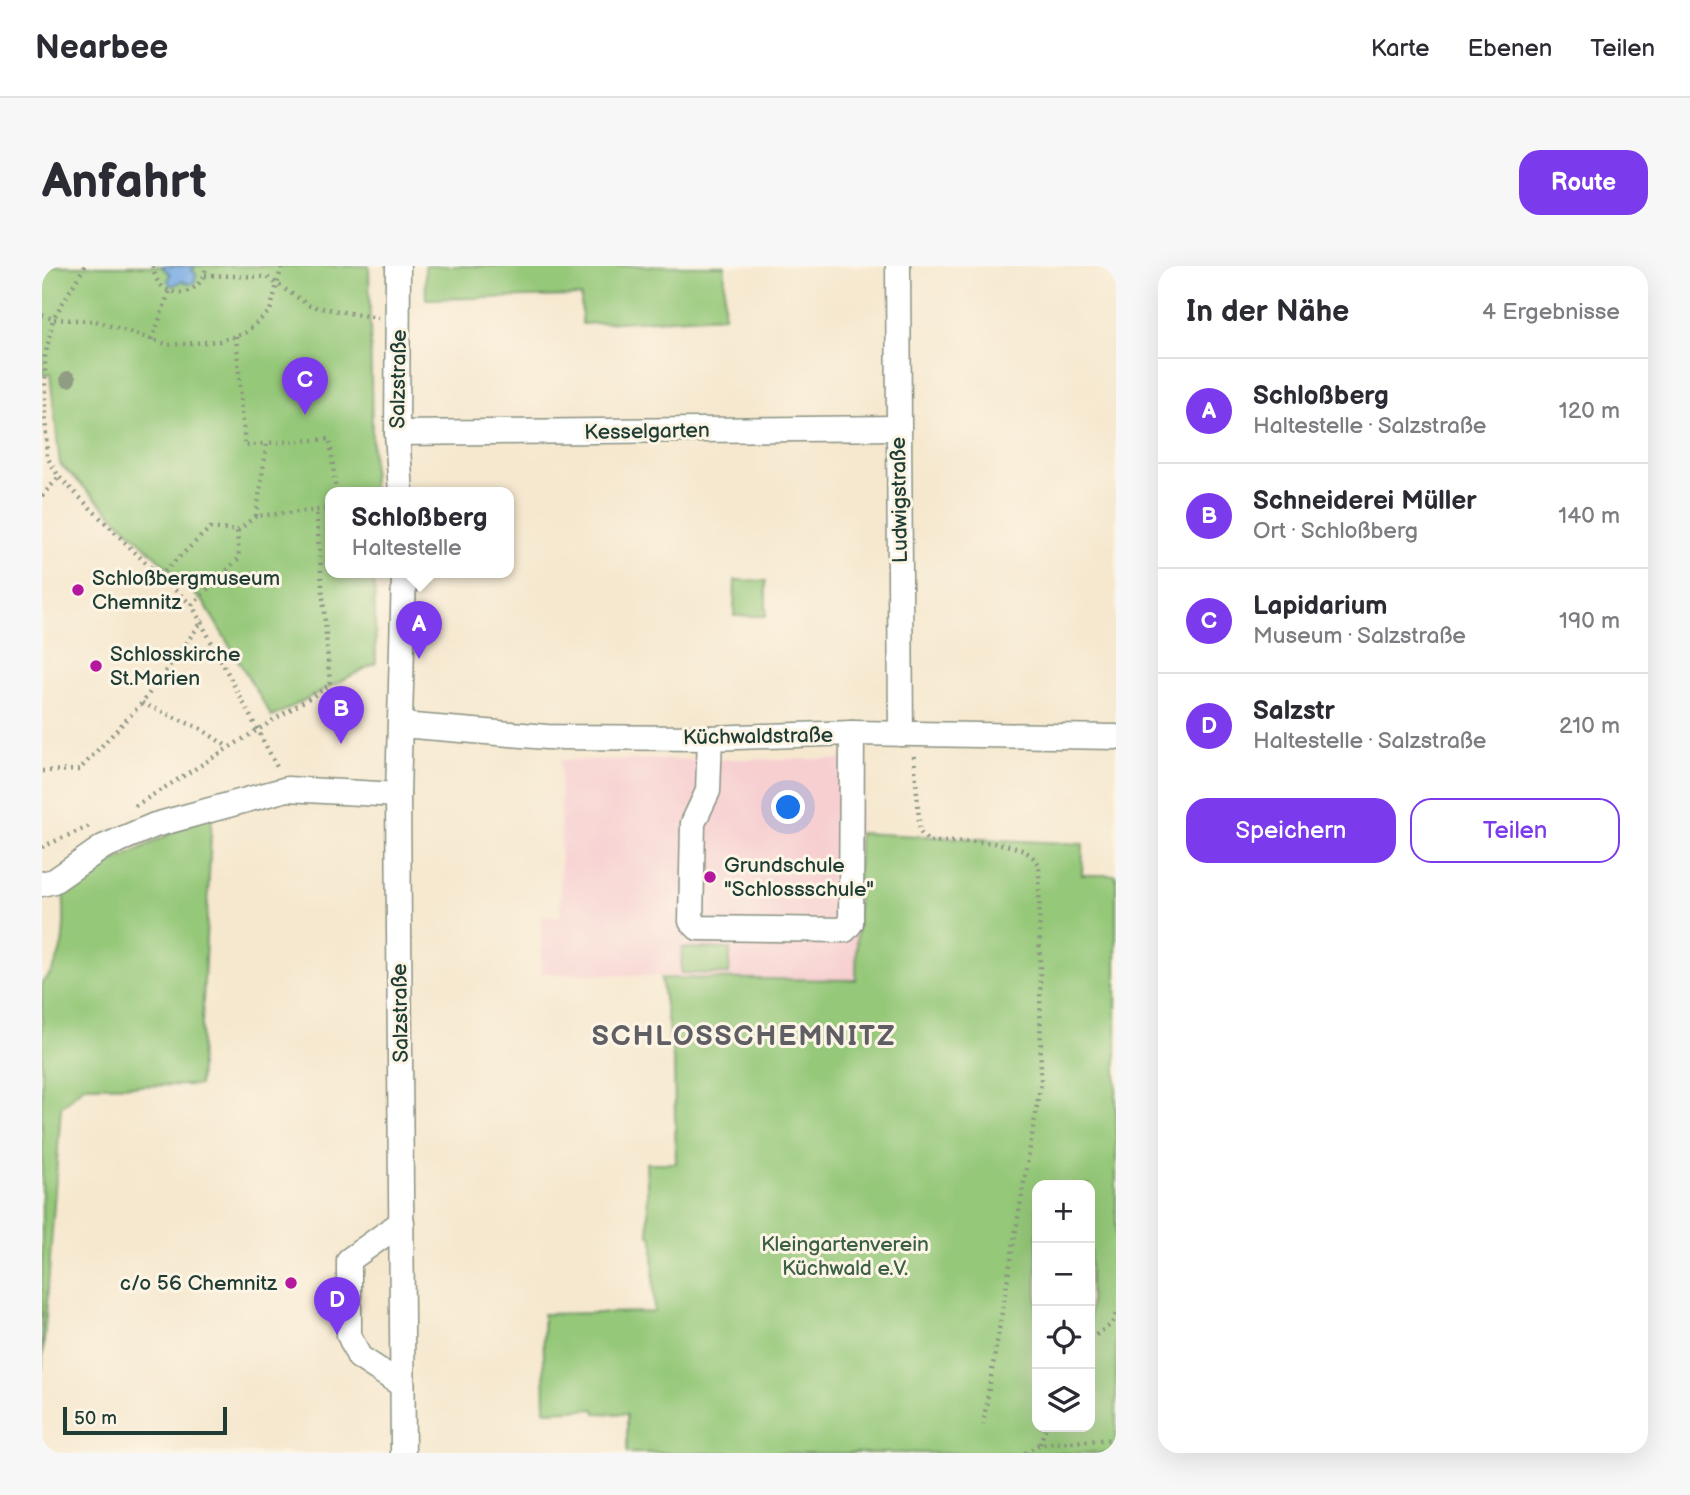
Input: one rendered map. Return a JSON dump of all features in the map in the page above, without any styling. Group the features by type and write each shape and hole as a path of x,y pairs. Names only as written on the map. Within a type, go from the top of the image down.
{"street":[{"name":"Salzstraße","path":"398,266 397,433 401,487"},
{"name":"Ludwigstraße","path":"898,266 898,428 906,734"},
{"name":"Kesselgarten","path":"397,433 898,428"},
{"name":"Salzstraße","path":"403,1453 398,794 404,578"},
{"name":"Küchwaldstraße","path":"401,725 547,737 710,738 852,733 1116,737"},
{"path":"710,738 708,791 693,823 691,921 698,928 845,930 851,923 852,733"},
{"path":"42,884 54,881 103,847 155,825 287,789 398,794"},
{"path":"402,1222 349,1260 349,1335 359,1357 402,1385"}],"path":[{"path":"85,266 53,319 45,357 43,413 47,457 59,477 159,576 192,604 203,620 257,730 271,752 287,789"},
{"path":"151,267 156,280 169,292 177,293 193,290 205,275 206,266"},
{"path":"42,315 53,319 96,321 152,340 186,346 236,337 252,329 270,311 282,266"},
{"path":"205,275 257,276 279,283 310,306 376,319 399,313"},
{"path":"152,340 169,292"},
{"path":"236,337 245,446 330,439 335,487"},
{"path":"256,516 267,443"},
{"path":"42,496 59,477"},
{"path":"159,576 210,528 237,531 256,516 325,509"},
{"path":"133,807 330,685 316,510"},
{"path":"192,604 239,558 237,531"},
{"path":"42,771 79,770 142,703 203,620"},
{"path":"142,703 201,729 229,748"},
{"path":"906,734 920,832 929,842 1006,843 1024,850 1039,865 1041,1083 983,1424"},
{"path":"42,846 99,822"},
{"path":"1095,1336 1112,1324 1116,1314"},
{"path":"1040,1444 1044,1432"},
{"path":"1026,1453 1040,1444 1116,1439"}],"shaded area":[{"name":"Grundschule \"Schlossschule\"","path":"860,759 856,981 541,973 541,917 560,917 561,760"}],"green space":[{"path":"42,266 369,266 373,487 325,487 325,578 374,578 376,663 272,717 204,603 60,464 50,374 42,375"},
{"path":"425,266 725,266 724,316 582,324 581,296 426,299"},
{"path":"735,580 766,581 766,616 734,616"},
{"path":"212,813 199,1085 84,1086 61,1107 42,1370 42,982 57,962 61,950 64,924 63,887"},
{"name":"Kleingartenverein Küchwald e.V.","path":"859,833 1083,844 1082,875 1116,875 1116,1453 627,1453 627,1414 596,1413 595,1409 545,1411 543,1314 654,1312 653,1237 649,1235 646,1163 676,1163 674,1065 661,978 856,980"},
{"path":"682,948 730,949 729,974 681,973"}],"water":[{"path":"161,266 196,266 192,270 196,274 195,282 189,284 182,281 172,286 168,281 170,274"}],"place":[{"name":"Lapidarium","path":"305,415"},
{"name":"Schloßbergmuseum Chemnitz","path":"78,590"},
{"name":"Schloßberg","path":"419,659"},
{"name":"Schlosskirche St.Marien","path":"96,666"},
{"name":"Schneiderei Müller","path":"341,744"},
{"name":"Grundschule \"Schlossschule\"","path":"710,877"},
{"name":"c/o 56 Chemnitz","path":"291,1283"},
{"name":"Salzstr","path":"337,1335"}],"district":[{"name":"SCHLOSSCHEMNITZ","path":"744,1035"}]}
